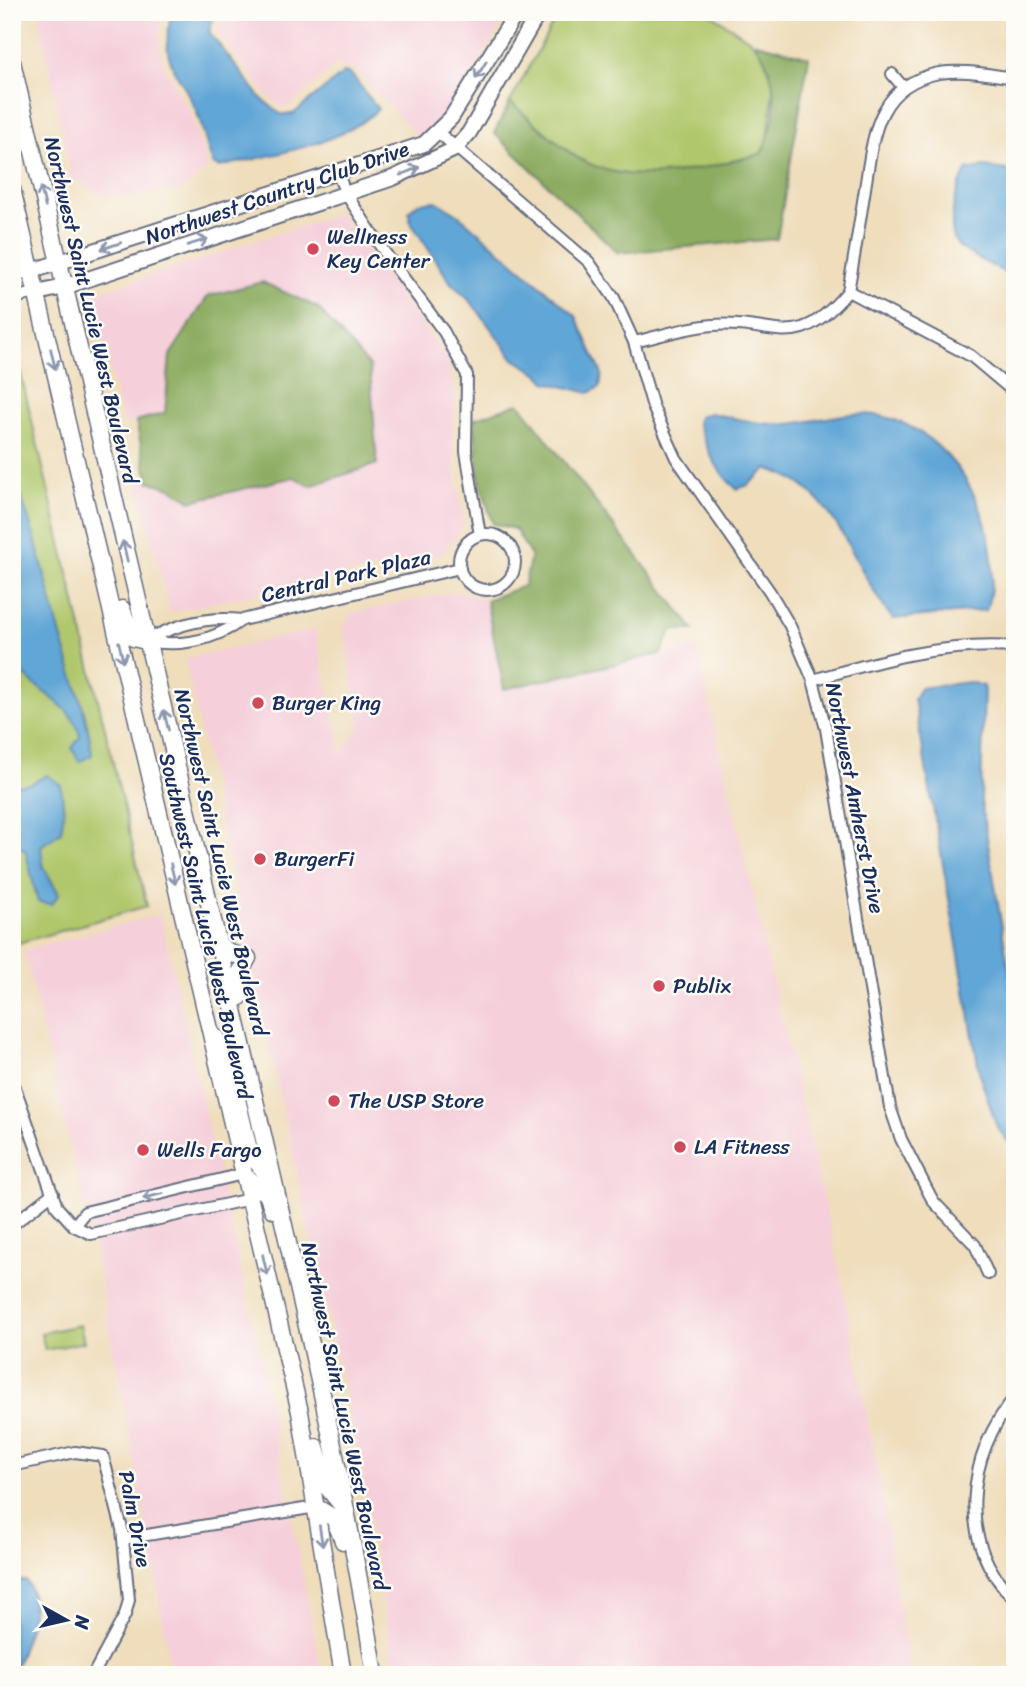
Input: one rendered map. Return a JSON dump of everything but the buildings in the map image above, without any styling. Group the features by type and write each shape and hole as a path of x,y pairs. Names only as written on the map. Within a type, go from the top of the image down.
{"main road":[{"name":"Northwest Saint Lucie West Boulevard","path":"12,62 274,1182 345,1510 375,1675"},
{"name":"Southwest Saint Lucie West Boulevard","path":"12,189 287,1358 316,1507 343,1675"},
{"path":"94,539 111,569 126,628 133,638 146,641"},
{"path":"219,946 232,954 248,958 237,978 254,1062 252,1086"},
{"path":"208,1026 223,1046 228,1061 250,1154 274,1182"},
{"path":"243,1174 267,1194 292,1262"},
{"path":"287,1358 303,1391 323,1477 333,1497 345,1510"},
{"path":"316,1507 334,1518 359,1589"}],"street":[{"name":"Northwest Country Club Drive","path":"32,271 58,265 424,144 439,133 517,12"},
{"name":"Northwest Country Club Drive","path":"37,293 64,287 393,178 455,149 468,133 539,12"},
{"path":"634,342 716,325 791,332 809,326 832,311 848,291 872,137 882,113 903,87 941,73 964,72 1015,78"},
{"path":"892,74 903,87"},
{"name":"Northwest Amherst Drive","path":"439,133 455,149 538,215 589,262 614,298 634,342 653,407 676,458 771,592 790,625 813,680 826,729 890,1107 901,1139 933,1200 975,1245 988,1274"},
{"path":"337,172 346,194 384,253 444,332 467,374 466,452 480,535"},
{"path":"12,276 32,271"},
{"path":"848,291 971,356 1015,393"},
{"path":"12,298 37,293"},
{"path":"480,535 498,536 506,541 514,558 511,576 496,588 478,588 463,577 460,568 461,551 465,544 480,535"},
{"name":"Central Park Plaza","path":"146,641 168,628 217,617 242,621 460,568"},
{"name":"Central Park Plaza","path":"146,641 172,646 226,633 242,621"},
{"path":"813,680 890,657 940,648 1015,647"},
{"path":"12,1079 57,1207 74,1226 90,1234 250,1199"},
{"path":"74,1226 85,1212 243,1174"},
{"path":"192,1186 198,1210"},
{"path":"12,1225 53,1193"},
{"path":"120,1204 125,1226"},
{"path":"1015,1396 999,1415 986,1441 976,1470 973,1502 975,1530 986,1559 1015,1599"},
{"name":"Palm Drive","path":"12,1466 75,1452 103,1456 123,1539 129,1601 125,1615 93,1675"},
{"path":"123,1539 316,1507"}],"shaded area":[{"path":"38,12 165,12 159,34 163,65 190,112 208,167 185,189 108,198 72,179"},
{"path":"225,12 510,12 446,115 421,139 356,71 342,67 338,62 291,106 282,108 267,95 215,30"},
{"path":"339,214 449,361 456,399 453,429 456,477 465,524 443,554 170,612 136,478 171,488 191,501 294,477 170,355 165,413 123,424 93,294"},
{"path":"458,591 486,600 504,689 696,646 840,1272 882,1495 910,1675 395,1675 362,1471 185,659 315,629 342,752 360,725 343,627 351,613"},
{"path":"160,915 260,1354 322,1675 169,1675 170,1666 153,1558 93,1243 24,950"}],"green space":[{"path":"559,12 708,12 753,42 766,57 774,80 768,140 761,154 690,170 641,175 594,166 572,154 510,102"},
{"path":"753,42 809,57 777,239 618,253 494,133 510,102 572,154 593,166 616,172 665,174 761,154 771,126 774,96 768,67"},
{"path":"262,282 317,307 370,367 377,464 310,486 294,477 191,501 171,488 148,481 136,421 165,413 170,355 208,296"},
{"path":"12,337 147,906 12,945"},
{"path":"519,403 694,630 672,630 661,654 504,689 486,600 524,586 531,556 515,529 493,524 479,478 474,419"},
{"path":"80,1325 84,1342 45,1350 41,1333"}],"water":[{"path":"172,12 216,12 209,32 262,99 280,114 293,114 345,72 351,74 378,109 363,122 324,140 219,167 213,164 196,110 172,65 167,44"},
{"path":"983,167 1015,171 1015,278 961,248 953,232 953,210 963,177 967,170"},
{"path":"436,201 455,212 576,316 602,374 600,387 589,393 546,382 539,374 514,359 471,302 450,282 410,221 409,211 418,203"},
{"path":"710,413 769,424 849,414 873,415 912,428 937,445 957,468 973,494 985,522 991,552 992,582 986,610 893,619 841,532 811,493 791,478 767,469 748,485 737,489 730,483 712,458 697,422 700,416"},
{"path":"12,476 34,535 87,724 92,755 79,762 72,748 80,737 76,724 59,703 27,678 12,655"},
{"path":"969,682 984,686 981,801 1015,1007 1015,1150 997,1127 980,1076 914,699 920,688"},
{"path":"47,775 61,785 64,812 61,832 41,846 43,866 59,894 52,904 38,902 25,849 12,846 12,786 30,784"},
{"path":"12,1580 26,1581 33,1602 29,1627 13,1675"}],"place":[{"name":"Wellness Key Center","path":"313,249"},
{"name":"Burger King","path":"258,703"},
{"name":"BurgerFi","path":"260,859"},
{"name":"Publix","path":"659,986"},
{"name":"The USP Store","path":"334,1101"},
{"name":"LA Fitness","path":"680,1147"},
{"name":"Wells Fargo","path":"143,1150"}]}
